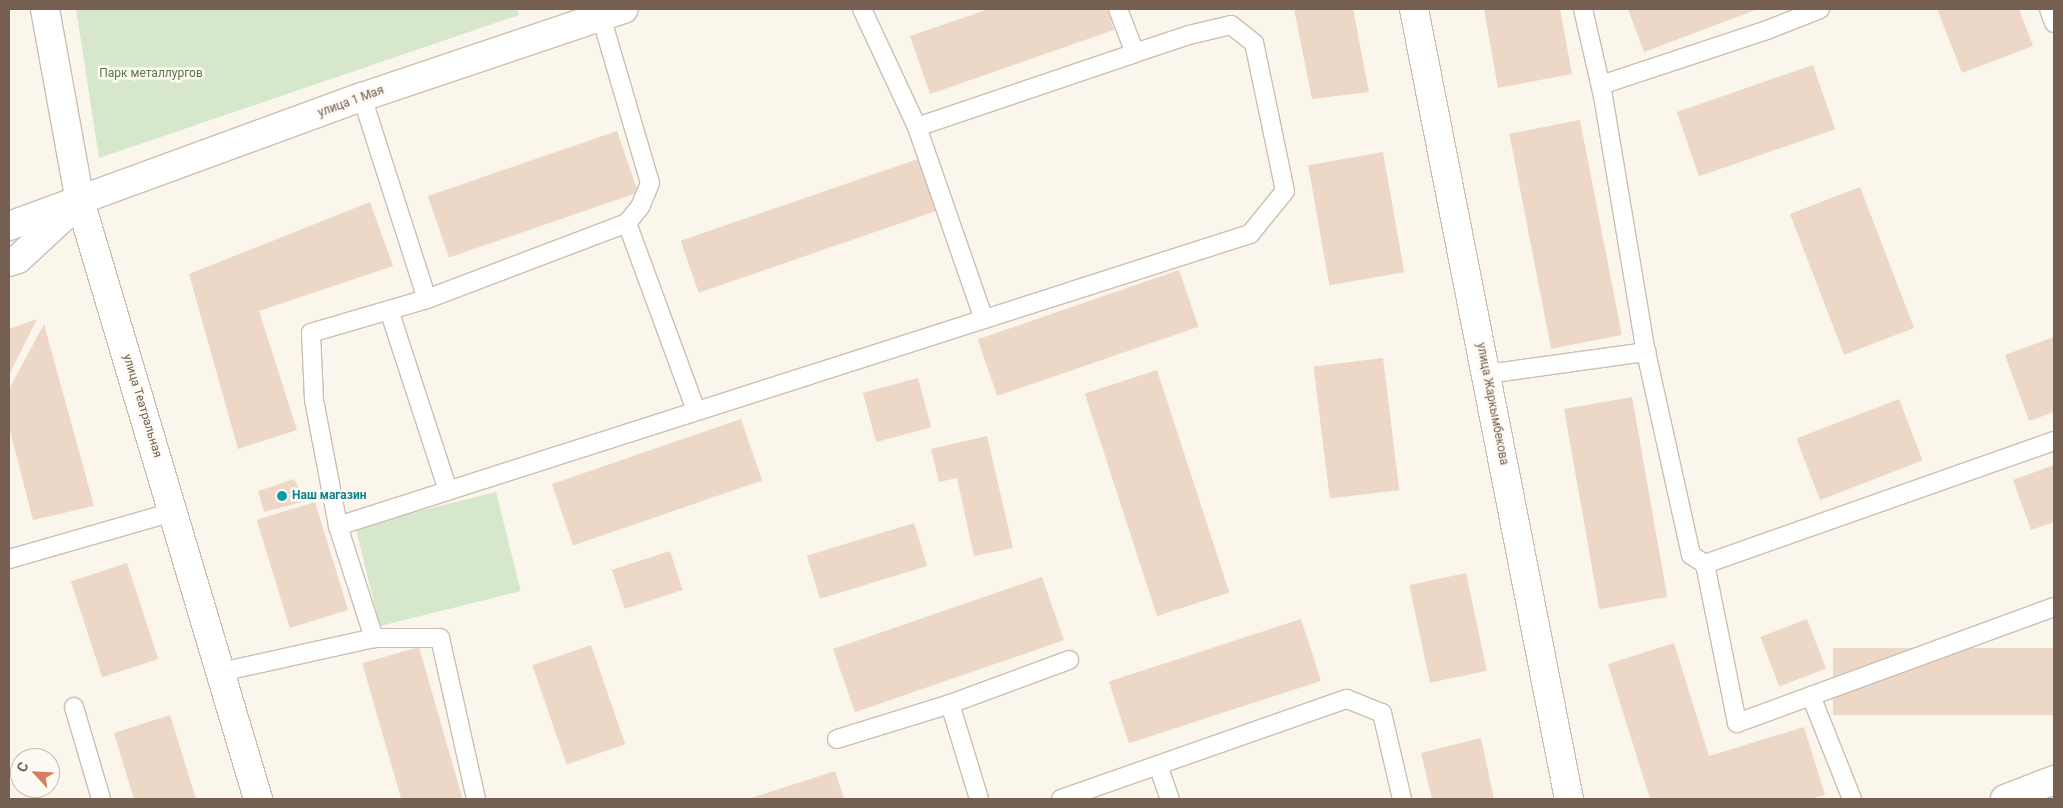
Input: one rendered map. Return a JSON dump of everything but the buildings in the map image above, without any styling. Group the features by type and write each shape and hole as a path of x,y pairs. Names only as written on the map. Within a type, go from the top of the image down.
{"street":[{"name":"улица Театральная","path":"45,9 80,201 258,799"},
{"name":"улица Жаркымбекова","path":"1414,9 1569,799"},
{"name":"улица 1 Мая","path":"9,226 362,97 613,13"},
{"name":"улица 1 Мая","path":"9,262 18,259 80,201"},
{"path":"2005,799 2054,780"}],"lane":[{"path":"862,9 917,126 984,319"},
{"path":"1118,9 1135,53"},
{"path":"1584,9 1601,86 1646,352 1691,555 1705,564 1737,723 2054,608"},
{"path":"1601,86 1767,30 1820,9"},
{"path":"2049,9 2054,23"},
{"path":"374,638 338,526 314,400 311,333 427,299 627,223 640,207 650,183 613,13"},
{"path":"338,526 1250,234 1284,191 1254,43 1231,25 1189,35 917,126"},
{"path":"362,97 427,299"},
{"path":"627,223 696,411"},
{"path":"389,310 448,491"},
{"path":"1487,374 1646,352"},
{"path":"1705,564 2054,441"},
{"path":"9,559 173,512"},
{"path":"221,672 374,638 440,638 476,799"},
{"path":"837,739 950,704 1068,660"},
{"path":"1811,696 1852,799"},
{"path":"1061,799 1347,699 1382,713 1402,799"},
{"path":"950,704 979,799"},
{"path":"74,707 101,799"},
{"path":"1158,765 1170,799"}],"green space":[{"name":"Парк металлургов","path":"76,9 517,9 519,15 99,158"},
{"path":"496,492 521,591 380,626 355,527"}],"place":[{"name":"Наш магазин","path":"282,496"}]}
